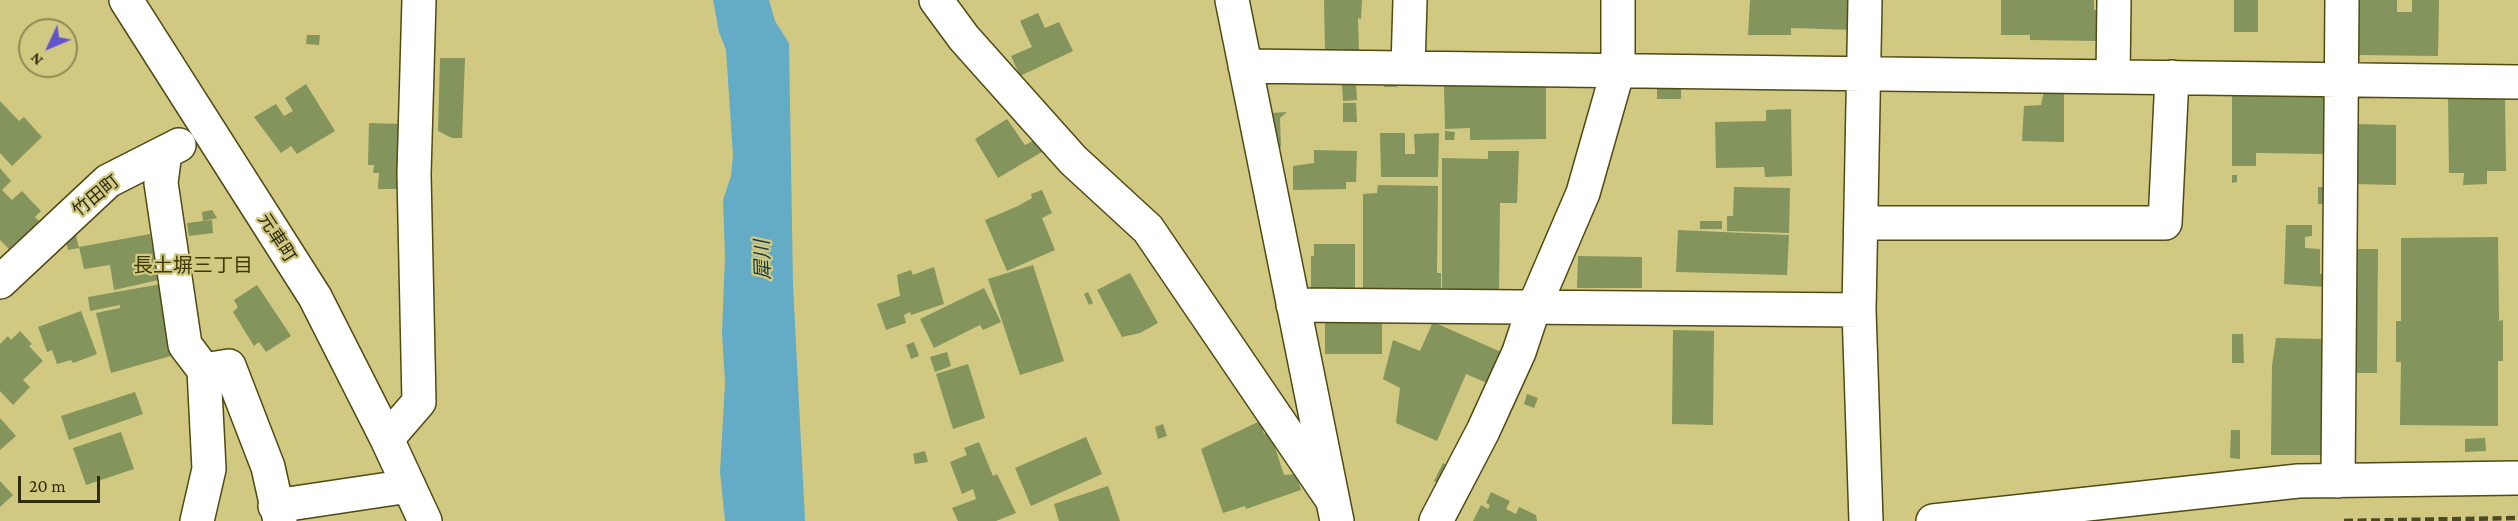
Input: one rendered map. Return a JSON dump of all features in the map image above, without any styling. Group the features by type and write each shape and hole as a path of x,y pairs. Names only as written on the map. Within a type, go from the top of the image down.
{"street":[{"name":"元車町","path":"126,0 207,131 315,297 387,439 425,521"},
{"path":"387,439 419,402 414,174 418,0"},
{"path":"936,0 964,38 1073,160 1148,229 1334,510"},
{"path":"1232,0 1334,510"},
{"path":"1408,68 1410,0"},
{"path":"1436,521 1488,421 1519,352 1534,307 1583,193 1617,70 1618,0"},
{"path":"1865,0 1859,310 1866,521"},
{"path":"2113,77 2114,0"},
{"path":"2338,481 2342,0"},
{"path":"1245,66 2518,82"},
{"path":"1861,223 2165,223 2172,77"},
{"name":"竹田町","path":"4,271 108,181 207,131"},
{"path":"165,152 161,183 185,345 204,370 209,469 197,521"},
{"path":"1293,305 1859,310"},
{"path":"204,370 229,366 268,467 278,514 409,486"},
{"path":"1933,521 2298,481 2518,478"}],"water":[{"name":"犀川","path":"713,0 769,0 775,21 789,43 793,285 805,521 725,521 720,472 725,383 722,333 725,256 723,200 731,176 733,156 726,50 719,32"}],"building":[{"path":"1324,0 1362,0 1361,19 1358,18 1359,52 1338,49 1338,54 1325,53"},
{"path":"1750,0 1854,0 1853,30 1791,28 1791,35 1748,35"},
{"path":"2001,0 2094,0 2094,10 2098,10 2098,41 2030,40 2030,35 2001,35"},
{"path":"2234,0 2258,0 2258,32 2234,32"},
{"path":"2357,0 2397,0 2397,12 2412,12 2412,0 2439,0 2438,56 2357,55"},
{"path":"1038,13 1045,28 1059,22 1073,51 1020,76 1011,56 1032,47 1020,21"},
{"path":"307,35 320,35 319,45 306,44"},
{"path":"440,58 465,58 462,138 452,138 438,131"},
{"path":"1384,79 1398,80 1397,87 1384,87"},
{"path":"306,84 335,131 297,154 291,146 281,153 254,117 276,104 284,116 293,111 285,98"},
{"path":"1342,84 1356,84 1357,100 1343,101"},
{"path":"1546,85 1546,139 1470,140 1470,128 1445,129 1444,86"},
{"path":"1657,86 1681,86 1681,99 1657,99"},
{"path":"2045,87 2064,87 2064,142 2022,141 2024,106 2041,105"},
{"path":"2232,91 2327,92 2326,154 2256,153 2256,166 2232,166"},
{"path":"2448,96 2505,96 2506,171 2487,171 2487,184 2463,185 2464,173 2449,173"},
{"path":"0,101 19,121 24,117 42,137 12,166 0,153"},
{"path":"1343,103 1356,103 1357,122 1343,122"},
{"path":"1791,109 1792,176 1765,177 1764,167 1716,168 1715,122 1766,121 1766,110"},
{"path":"1287,112 1280,118 1281,147 1277,148 1270,113"},
{"path":"1007,119 1025,145 1042,136 1052,146 998,178 975,139"},
{"path":"369,123 403,124 402,189 378,189 379,173 373,173 374,165 368,165"},
{"path":"2355,124 2396,125 2396,185 2354,184"},
{"path":"1445,131 1455,132 1454,140 1445,140"},
{"path":"1380,133 1405,133 1405,154 1415,154 1414,134 1439,133 1438,177 1381,177"},
{"path":"1314,150 1357,151 1356,182 1346,182 1346,189 1293,190 1293,166 1314,163"},
{"path":"1488,151 1519,151 1517,203 1500,203 1499,293 1442,293 1442,158 1488,159"},
{"path":"0,168 11,181 2,190 12,200 22,191 41,211 35,217 39,221 9,249 0,240"},
{"path":"2232,175 2237,175 2237,182 2232,183"},
{"path":"1378,185 1438,186 1437,273 1441,273 1441,293 1363,292 1363,194 1377,193"},
{"path":"1734,187 1790,188 1789,233 1727,231 1727,216 1733,216"},
{"path":"2318,187 2327,187 2327,204 2318,204"},
{"path":"1042,190 1052,213 1042,218 1055,250 1007,271 985,220 1018,206 1032,198 1031,194"},
{"path":"212,210 217,218 203,221 202,212"},
{"path":"212,220 213,233 189,236 187,223"},
{"path":"1700,221 1722,221 1722,229 1700,229"},
{"path":"2286,225 2312,225 2312,236 2305,237 2305,248 2320,249 2320,274 2325,274 2325,287 2284,284"},
{"path":"74,228 79,248 68,250 65,237"},
{"path":"1678,230 1789,235 1787,275 1676,272"},
{"path":"150,234 155,262 160,262 163,279 114,290 110,265 84,269 79,247"},
{"path":"2498,237 2499,321 2503,320 2503,361 2498,361 2498,426 2400,425 2401,362 2396,362 2396,321 2401,321 2401,238"},
{"path":"1314,244 1355,244 1355,293 1311,293 1311,256 1314,256"},
{"path":"2357,249 2378,249 2377,373 2355,373"},
{"path":"1578,256 1642,257 1642,288 1577,288"},
{"path":"1033,265 1064,361 1020,375 988,279"},
{"path":"934,267 944,304 911,315 910,312 904,315 906,323 886,330 877,304 900,296 897,275 911,270 913,275"},
{"path":"1130,273 1158,323 1140,333 1122,337 1097,290"},
{"path":"161,284 174,355 111,373 96,313 120,308 120,305 90,311 88,297"},
{"path":"257,285 291,336 266,352 259,342 254,346 233,312 238,307 234,300"},
{"path":"984,288 1001,322 983,330 980,325 934,348 920,319"},
{"path":"1088,292 1093,303 1089,305 1084,294"},
{"path":"81,311 97,354 73,363 71,360 57,364 52,350 47,352 38,327"},
{"path":"1325,313 1382,314 1382,354 1325,354"},
{"path":"1433,322 1501,352 1487,383 1466,374 1437,441 1396,423 1400,388 1383,379 1393,340 1420,351"},
{"path":"1673,330 1714,331 1713,425 1672,424"},
{"path":"20,331 32,344 29,346 43,361 23,380 30,387 13,405 0,391 0,344 8,336 11,340"},
{"path":"2232,334 2243,334 2244,363 2232,363"},
{"path":"2276,338 2326,339 2325,455 2271,455 2272,366"},
{"path":"914,342 919,356 911,359 906,345"},
{"path":"947,352 951,366 935,372 930,357"},
{"path":"968,364 985,418 953,429 936,374"},
{"path":"135,392 143,414 69,440 61,416"},
{"path":"1527,394 1538,398 1534,408 1524,404"},
{"path":"0,418 16,436 0,450"},
{"path":"1260,421 1264,434 1270,432 1284,475 1296,474 1301,490 1246,509 1245,506 1223,513 1201,449"},
{"path":"1163,424 1167,436 1158,439 1155,427"},
{"path":"2231,430 2240,430 2240,459 2230,458"},
{"path":"121,432 134,469 86,485 73,448"},
{"path":"1086,437 1102,474 1031,506 1015,468"},
{"path":"2485,438 2486,451 2465,452 2465,439"},
{"path":"979,442 993,476 997,474 1016,513 996,521 958,521 952,508 976,499 973,489 962,494 950,462 967,455 964,448"},
{"path":"925,451 928,462 915,464 913,454"},
{"path":"1443,463 1450,467 1441,485 1434,481"},
{"path":"0,481 13,495 0,507"},
{"path":"1108,486 1120,521 1059,521 1054,504"},
{"path":"1491,492 1510,501 1506,509 1516,514 1519,507 1536,515 1537,521 1473,521 1481,505 1488,509 1490,505 1486,503"}],"railway":[{"path":"2344,521 2518,518"}],"district":[{"name":"長土塀三丁目","path":"193,266"}]}
